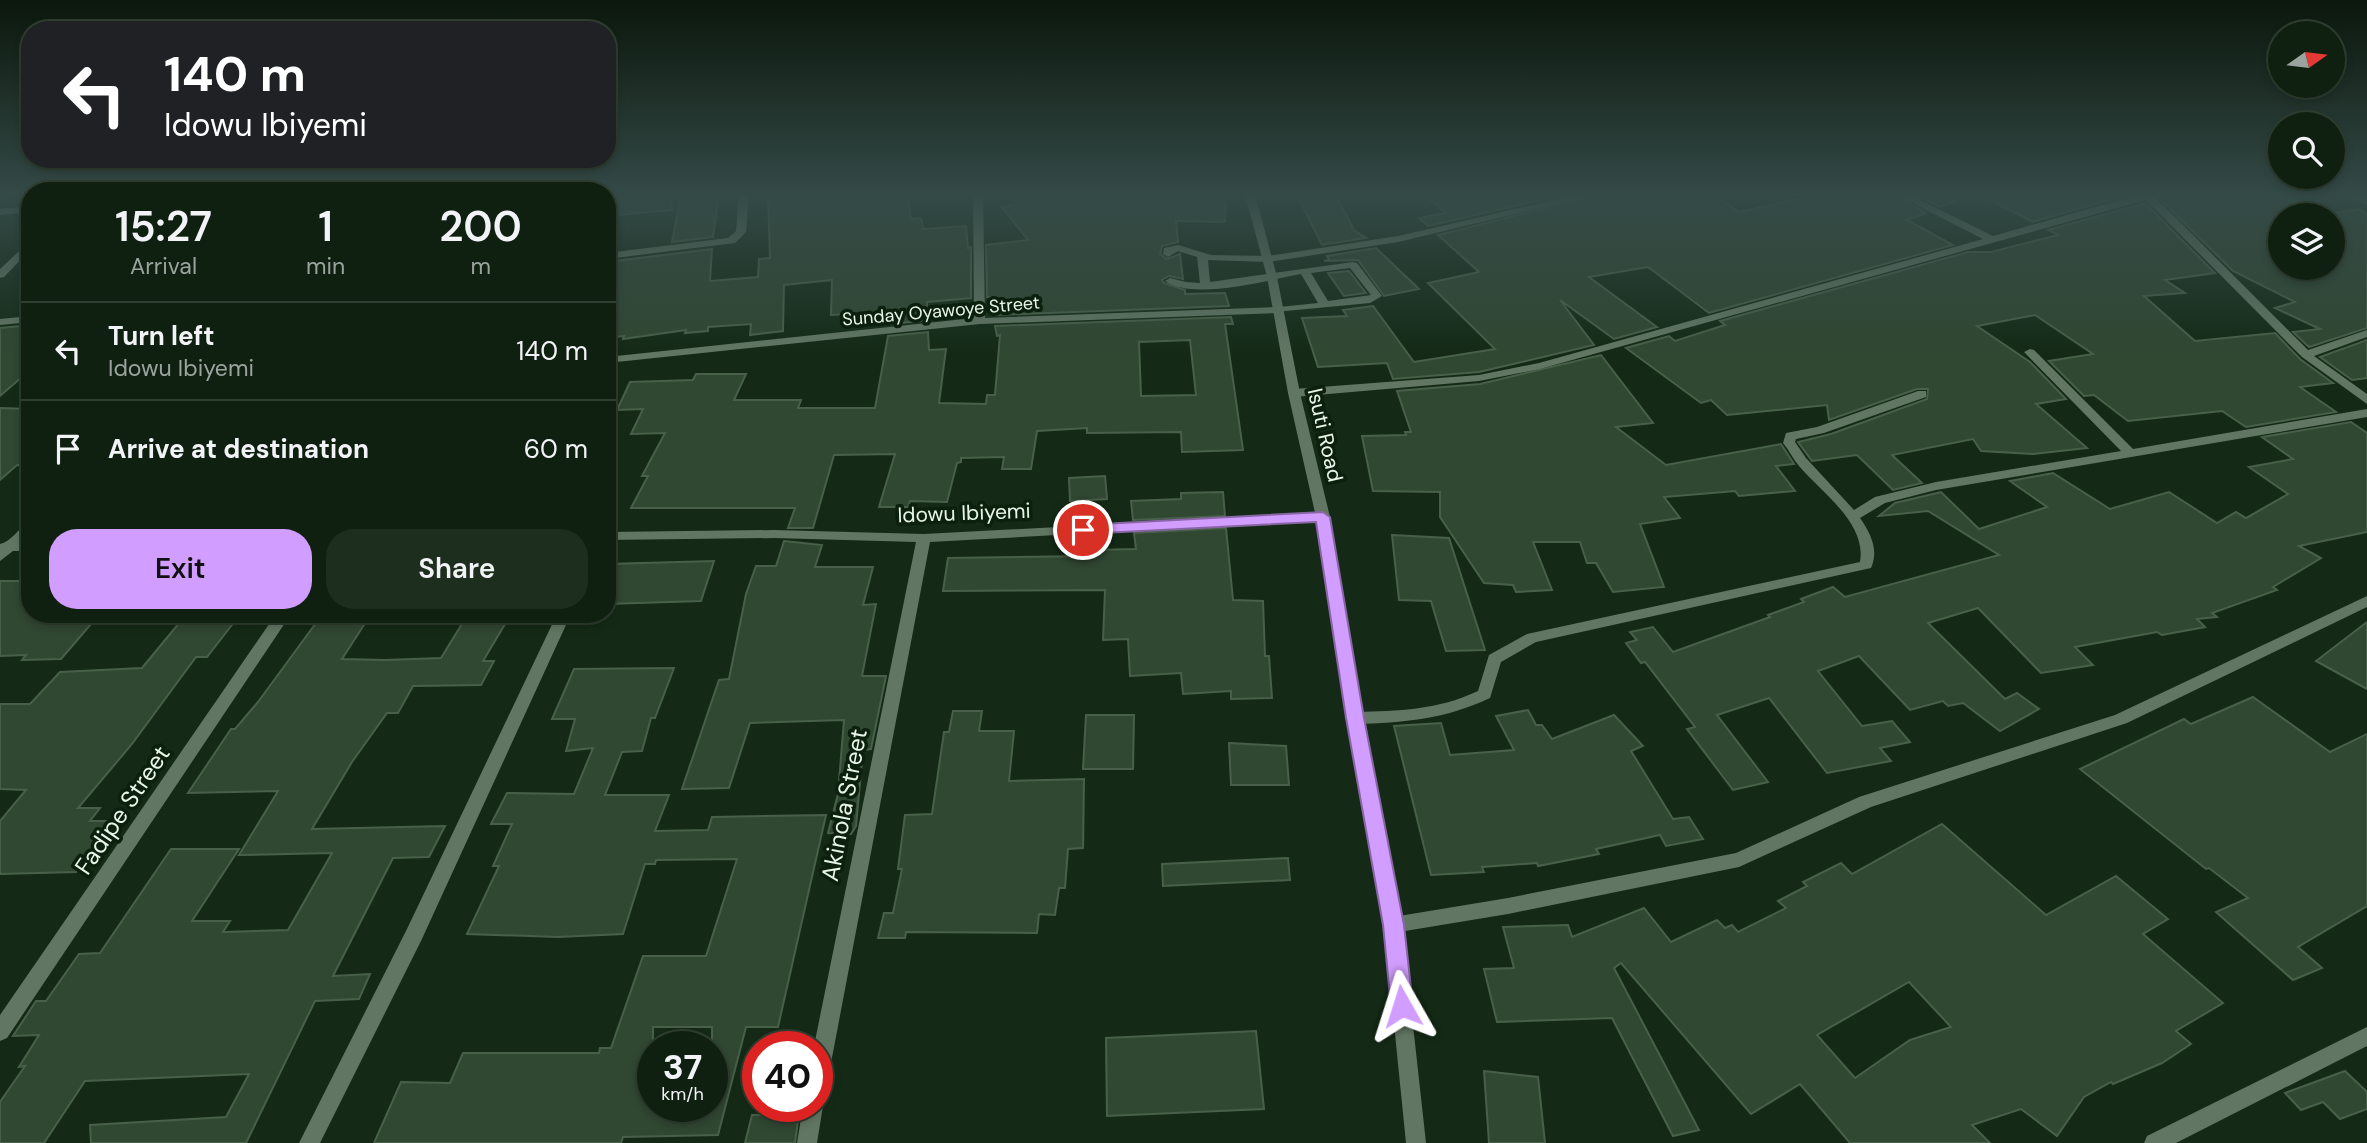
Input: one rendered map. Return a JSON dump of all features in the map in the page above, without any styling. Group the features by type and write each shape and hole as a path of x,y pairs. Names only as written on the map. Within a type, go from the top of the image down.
{"street":[{"path":"616,255 679,247"},
{"path":"979,247 980,321"},
{"name":"Isuti Road","path":"1265,247 1294,393 1323,517 1355,718 1393,925 1416,1143"},
{"path":"1168,254 1168,250 1178,248 1202,257 1268,259 1344,247"},
{"path":"1294,393 1479,378 1539,366 1967,247"},
{"path":"2202,247 2306,355 2367,400"},
{"path":"0,275 21,253"},
{"path":"1202,257 1205,284"},
{"name":"Sunday Oyawoye Street","path":"616,359 980,321 1279,310 1370,300 1377,296 1353,265 1305,272"},
{"path":"1170,281 1205,284 1305,272 1325,306"},
{"path":"0,322 21,320"},
{"path":"2306,355 2367,333"},
{"path":"2030,352 2127,451"},
{"path":"1355,718 1421,717 1458,708 1485,694 1494,659 1532,638 1866,565 1869,557 1867,545 1853,517 1800,459 1788,443 1790,436 1819,430 1922,394"},
{"path":"1853,517 1880,500 1896,495 2127,451 2367,413"},
{"name":"Idowu Ibiyemi","path":"616,536 774,534 924,538 1323,517"},
{"path":"3,550 21,535"},
{"name":"Akinola Street","path":"827,1031 924,538"},
{"path":"3,550 21,548"},
{"path":"1393,925 1508,906 1739,860 1866,802 2120,719 2367,601"},
{"name":"Fadipe Street","path":"0,1032 278,623"},
{"path":"309,1143 414,935 560,623"},
{"path":"2154,1143 2367,1036"},
{"path":"807,1143 810,1122"}],"building":[{"path":"770,247 971,247 971,298 927,302 928,320 890,324 892,312 831,315 832,280 784,285 783,331 750,335 751,324 708,327 708,331 685,333 686,330 623,339 624,336 616,337 616,261 712,249 710,281 758,277 759,259 770,258"},
{"path":"986,247 1162,247 1160,254 1167,259 1180,254 1183,279 1169,276 1162,280 1164,283 1185,290 1185,294 1225,293 1229,306 994,315 992,297 987,297"},
{"path":"1452,247 1945,247 1709,313 1648,267 1589,277 1657,327 1614,339 1560,300 1594,345 1479,372 1393,379 1387,363 1318,367 1302,318 1347,316 1343,310 1373,306 1414,362 1495,349 1428,283 1479,272"},
{"path":"2009,247 2189,247 2215,273 2165,280 2185,293 2144,296 2195,341 2275,333 2300,359 2333,383 2300,387 2336,412 2246,427 2222,411 2128,421 2094,395 2084,396 2049,361 2093,354 2035,315 1977,326 2030,362 2066,399 2036,404 2087,448 2033,454 1981,451 1973,439 1892,455 1922,483 1893,490 1857,455 1812,461 1798,442 1831,434 1927,399 1928,389 1917,389 1829,420 1827,405 1727,415 1711,400 1701,403 1626,348 1669,336 1675,341 1725,325 1720,321 1968,252 1991,252"},
{"path":"2209,247 2268,247 2268,280 2345,280 2345,247 2367,247 2367,328 2309,347 2293,332 2320,329 2275,308 2295,302 2233,271"},
{"path":"1376,248 1419,289 1384,296 1358,260 1324,261 1329,260 1327,256"},
{"path":"1349,271 1366,293 1344,296 1328,273"},
{"path":"1231,317 1233,324 1225,324 1243,450 1182,452 1181,432 1087,433 1087,428 1037,431 1031,469 1002,469 1004,457 961,458 961,462 957,463 947,502 910,501 908,507 879,507 895,454 834,455 813,528 788,528 795,508 631,508 648,476 642,476 665,433 631,434 643,409 617,410 630,382 693,380 696,374 746,374 734,400 801,400 798,408 875,408 888,336 928,332 929,350 946,349 939,403 986,404 987,395 995,395 1000,335 997,336 995,326","holes":["1190,340 1196,395 1141,396 1139,342"]},
{"path":"21,326 21,378 0,396 0,328"},
{"path":"2367,340 2367,378 2352,380 2320,357"},
{"path":"1601,355 1653,423 1616,427 1666,465 1781,444 1794,464 1776,466 1795,491 1739,496 1735,491 1664,497 1680,518 1640,524 1664,587 1613,592 1596,563 1587,563 1580,542 1533,542 1552,590 1516,592 1513,585 1484,583 1440,517 1440,492 1373,491 1362,436 1406,435 1405,432 1411,432 1397,391 1480,384"},
{"path":"0,408 21,409 21,465 17,465 0,480"},
{"path":"2351,422 2367,433 2367,532 2299,546 2321,558 2273,587 2277,590 2212,613 2217,617 2197,619 2205,627 2162,635 2157,632 2075,647 2093,665 2041,673 1978,608 1928,623 2005,699 2017,693 2039,709 2000,731 1963,703 1948,706 1943,701 1910,710 1859,656 1818,671 1862,726 1892,721 1910,742 1880,748 1891,761 1827,773 1769,698 1717,715 1768,782 1733,790 1687,729 1695,727 1645,662 1641,663 1626,643 1637,640 1630,632 1653,627 1673,652 1770,617 1768,615 1804,602 1801,599 1833,587 1845,597 1999,555 1928,511 1879,516 1895,503 1941,492 1979,529 2047,507 2010,481 2053,473 2110,509 2169,492 2217,523 2236,512 2246,518 2288,494 2249,467 2293,459 2262,437"},
{"path":"1105,476 1107,499 1070,501 1069,478"},
{"path":"1223,492 1225,516 1133,520 1131,501 1181,499 1181,493"},
{"path":"1226,528 1233,600 1263,601 1265,656 1269,656 1272,698 1231,699 1231,691 1183,694 1181,673 1130,676 1128,639 1103,640 1105,590 943,591 948,558 1091,556 1091,550 1136,549 1134,533"},
{"path":"1392,535 1449,538 1485,650 1446,651 1431,601 1399,600"},
{"path":"784,541 822,545 815,567 873,567 863,605 876,604 862,676 886,676 871,749 863,750 856,826 851,834 828,833 838,794 844,720 750,723 729,788 682,789 719,680 729,679 746,594 756,566 776,566"},
{"path":"714,561 701,601 616,604 616,564"},
{"path":"0,581 21,581 21,623 92,623 61,659 22,660 26,655 0,656"},
{"path":"2367,622 2367,689 2316,661"},
{"path":"179,623 233,623 207,657 196,657 132,744 78,808 100,808 90,821 111,821 76,872 0,874 0,821 26,790 0,789 0,704 30,704 60,672 142,668"},
{"path":"316,623 365,623 342,659 385,660 441,658 462,623 506,623 483,661 494,661 481,685 413,686 398,713 387,713 352,762 312,829 445,826 429,857 393,858 333,976 370,974 359,999 315,1001 246,1143 91,1143 90,1125 226,1117 249,1074 85,1081 44,1143 0,1143 0,1102 25,1066 19,1067 39,1035 13,1036 36,1001 46,1001 79,954 100,953 171,849 239,849 192,921 230,921 223,932 288,930 332,853 239,855 278,791 188,793 231,729 235,729 258,702"},
{"path":"674,668 655,718 651,718 642,751 622,752 605,795 669,795 655,831 708,830 712,817 826,815 778,1027 746,1027 742,1031 742,1042 728,1096 728,1031 712,1031 712,1027 653,1027 653,1031 637,1031 637,1122 721,1122 718,1135 623,1137 621,1143 374,1143 401,1082 450,1083 463,1053 599,1053 600,1048 611,1048 643,956 706,956 737,859 656,860 655,864 645,864 623,934 558,937 467,934 499,866 493,866 512,824 491,824 507,793 574,794 593,748 566,751 575,719 552,719 574,669"},
{"path":"2253,697 2330,752 2367,734 2367,906 2298,947 2322,968 2293,980 2216,912 2248,898 2209,868 2206,869 2080,769 2184,719 2191,724"},
{"path":"1528,710 1536,725 1542,725 1552,739 1614,715 1643,746 1631,751 1673,819 1689,817 1703,839 1666,846 1660,835 1596,849 1599,854 1538,866 1537,863 1482,867 1484,872 1431,875 1394,726 1441,723 1450,755 1514,750 1496,716"},
{"path":"953,711 982,711 979,731 1014,731 1009,781 1084,779 1083,848 1068,849 1065,888 1059,888 1055,915 1039,914 1037,933 906,932 905,938 878,938 884,913 893,913 902,869 898,869 905,815 932,814 944,732 949,732"},
{"path":"1086,715 1134,715 1133,769 1083,769"},
{"path":"1229,743 1286,746 1289,785 1231,785"},
{"path":"1942,824 2046,915 2116,876 2168,919 2143,934 2223,1003 2176,1031 2191,1044 2162,1063 2113,1084 2111,1082 2084,1097 2057,1136 2021,1109 1972,1125 1990,1143 1850,1143 1800,1084 1751,1114 1621,963 1614,968 1699,1130 1673,1136 1612,1018 1497,1022 1484,969 1514,968 1503,927 1568,925 1572,937 1644,908 1671,942 1717,920 1725,928 1732,925 1738,932 1786,908 1778,901 1807,886 1803,882 1841,863 1852,874","holes":["1909,982 1951,1027 1910,1040 1855,1078 1817,1035"]},
{"path":"1288,858 1290,880 1163,886 1162,864"},
{"path":"1256,1031 1264,1109 1107,1116 1106,1038"},
{"path":"1484,1071 1538,1077 1545,1143 1489,1143"},
{"path":"2345,1071 2367,1092 2367,1109 2340,1119 2323,1102 2301,1110 2285,1093"},
{"path":"750,1122 798,1122 795,1143 745,1143"}],"route":[{"path":"1083,530 1323,517 1355,718 1393,925 1402,1006"}]}
